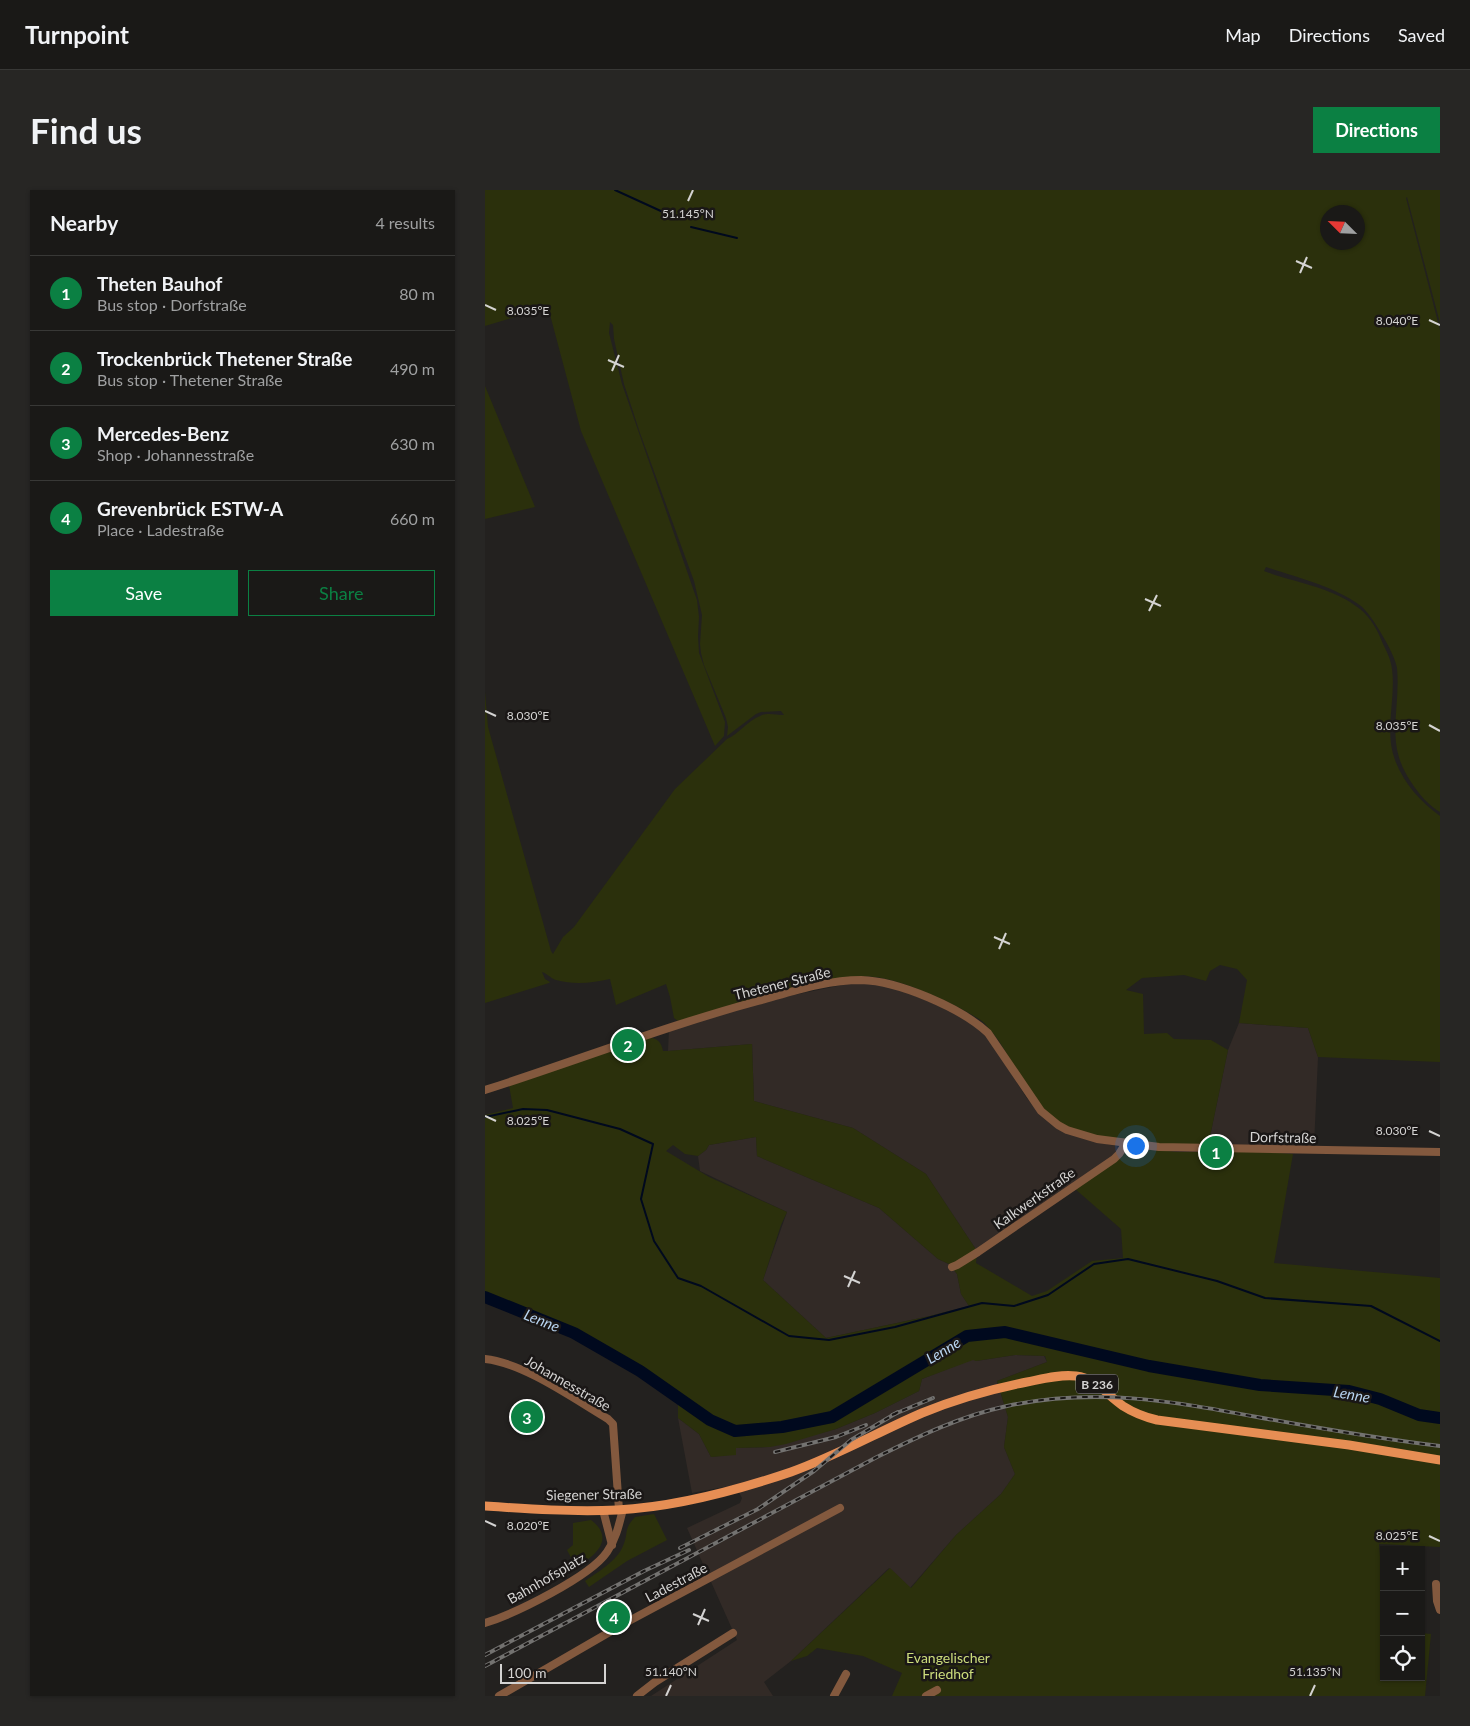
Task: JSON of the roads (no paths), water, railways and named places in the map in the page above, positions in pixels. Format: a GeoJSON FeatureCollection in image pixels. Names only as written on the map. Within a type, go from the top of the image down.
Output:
{"type":"FeatureCollection","features":[{"type":"Feature","properties":{"kind":"main road","name":"Siegener Straße"},"geometry":{"type":"LineString","coordinates":[[485,1506],[552,1510],[621,1510],[694,1499],[761,1481],[832,1456],[951,1402],[1005,1386],[1068,1376],[1077,1376],[1092,1381],[1130,1411],[1157,1420],[1349,1445],[1440,1460]]}},
{"type":"Feature","properties":{"kind":"street","name":"Thetener Straße"},"geometry":{"type":"LineString","coordinates":[[485,1090],[712,1014],[831,983],[861,980],[880,982],[903,988],[954,1010],[979,1025],[988,1033],[1041,1111],[1058,1125],[1067,1130],[1097,1139],[1126,1143]]}},
{"type":"Feature","properties":{"kind":"street","name":"Dorfstraße"},"geometry":{"type":"LineString","coordinates":[[1126,1143],[1159,1147],[1440,1152]]}},
{"type":"Feature","properties":{"kind":"street","name":"Kalkwerkstraße"},"geometry":{"type":"LineString","coordinates":[[951,1267],[978,1252],[1114,1159],[1126,1143]]}},
{"type":"Feature","properties":{"kind":"street","name":"Johannesstraße"},"geometry":{"type":"LineString","coordinates":[[485,1360],[505,1363],[527,1372],[608,1419],[613,1424],[621,1510]]}},
{"type":"Feature","properties":{"kind":"street","name":"Ladestraße"},"geometry":{"type":"LineString","coordinates":[[499,1696],[627,1622],[840,1508]]}},
{"type":"Feature","properties":{"kind":"street"},"geometry":{"type":"LineString","coordinates":[[603,1510],[612,1545]]}},
{"type":"Feature","properties":{"kind":"street","name":"Bahnhofsplatz"},"geometry":{"type":"LineString","coordinates":[[485,1623],[500,1618],[576,1578],[601,1559],[612,1545],[616,1536],[621,1510]]}},
{"type":"Feature","properties":{"kind":"street"},"geometry":{"type":"LineString","coordinates":[[1436,1584],[1437,1601],[1440,1610]]}},
{"type":"Feature","properties":{"kind":"street"},"geometry":{"type":"LineString","coordinates":[[637,1696],[655,1682],[733,1633]]}},
{"type":"Feature","properties":{"kind":"street"},"geometry":{"type":"LineString","coordinates":[[834,1696],[846,1674]]}},
{"type":"Feature","properties":{"kind":"street"},"geometry":{"type":"LineString","coordinates":[[925,1696],[937,1690]]}},
{"type":"Feature","properties":{"kind":"waterway"},"geometry":{"type":"LineString","coordinates":[[615,190],[663,212]]}},
{"type":"Feature","properties":{"kind":"waterway"},"geometry":{"type":"LineString","coordinates":[[691,227],[737,238]]}},
{"type":"Feature","properties":{"kind":"waterway"},"geometry":{"type":"LineString","coordinates":[[485,1117],[523,1109],[547,1110],[620,1129],[653,1144],[641,1199],[654,1241],[678,1278],[701,1286],[789,1336],[829,1340],[895,1327],[982,1303],[1014,1306],[1048,1295],[1094,1264],[1128,1259],[1217,1281],[1265,1298],[1371,1306],[1440,1341]]}},
{"type":"Feature","properties":{"kind":"waterway","name":"Lenne"},"geometry":{"type":"LineString","coordinates":[[485,1297],[574,1333],[640,1371],[710,1420],[735,1431],[782,1427],[832,1417],[967,1336],[1005,1332],[1149,1366],[1260,1385],[1349,1391],[1380,1399],[1419,1415],[1440,1418]]}},
{"type":"Feature","properties":{"kind":"railway"},"geometry":{"type":"LineString","coordinates":[[485,1666],[877,1457],[924,1434],[957,1421],[1007,1406],[1071,1397],[1133,1398],[1163,1401],[1349,1433],[1440,1446]]}},
{"type":"Feature","properties":{"kind":"railway"},"geometry":{"type":"LineString","coordinates":[[892,1415],[933,1398]]}},
{"type":"Feature","properties":{"kind":"railway"},"geometry":{"type":"LineString","coordinates":[[680,1548],[758,1509],[814,1471],[851,1440],[898,1412]]}},
{"type":"Feature","properties":{"kind":"railway"},"geometry":{"type":"LineString","coordinates":[[775,1452],[836,1437],[866,1425]]}},
{"type":"Feature","properties":{"kind":"railway"},"geometry":{"type":"LineString","coordinates":[[485,1655],[644,1571],[689,1550]]}},
{"type":"Feature","properties":{"kind":"place","name":"Trockenbrück Thetener Straße"},"geometry":{"type":"Point","coordinates":[628,1045]}},
{"type":"Feature","properties":{"kind":"place","name":"Theten Bauhof"},"geometry":{"type":"Point","coordinates":[1216,1152]}},
{"type":"Feature","properties":{"kind":"place","name":"Mercedes-Benz"},"geometry":{"type":"Point","coordinates":[527,1417]}},
{"type":"Feature","properties":{"kind":"place","name":"Grevenbrück ESTW-A"},"geometry":{"type":"Point","coordinates":[614,1617]}},
{"type":"Feature","properties":{"kind":"park label","name":"Evangelischer Friedhof"},"geometry":{"type":"Point","coordinates":[948,1665]}}]}
